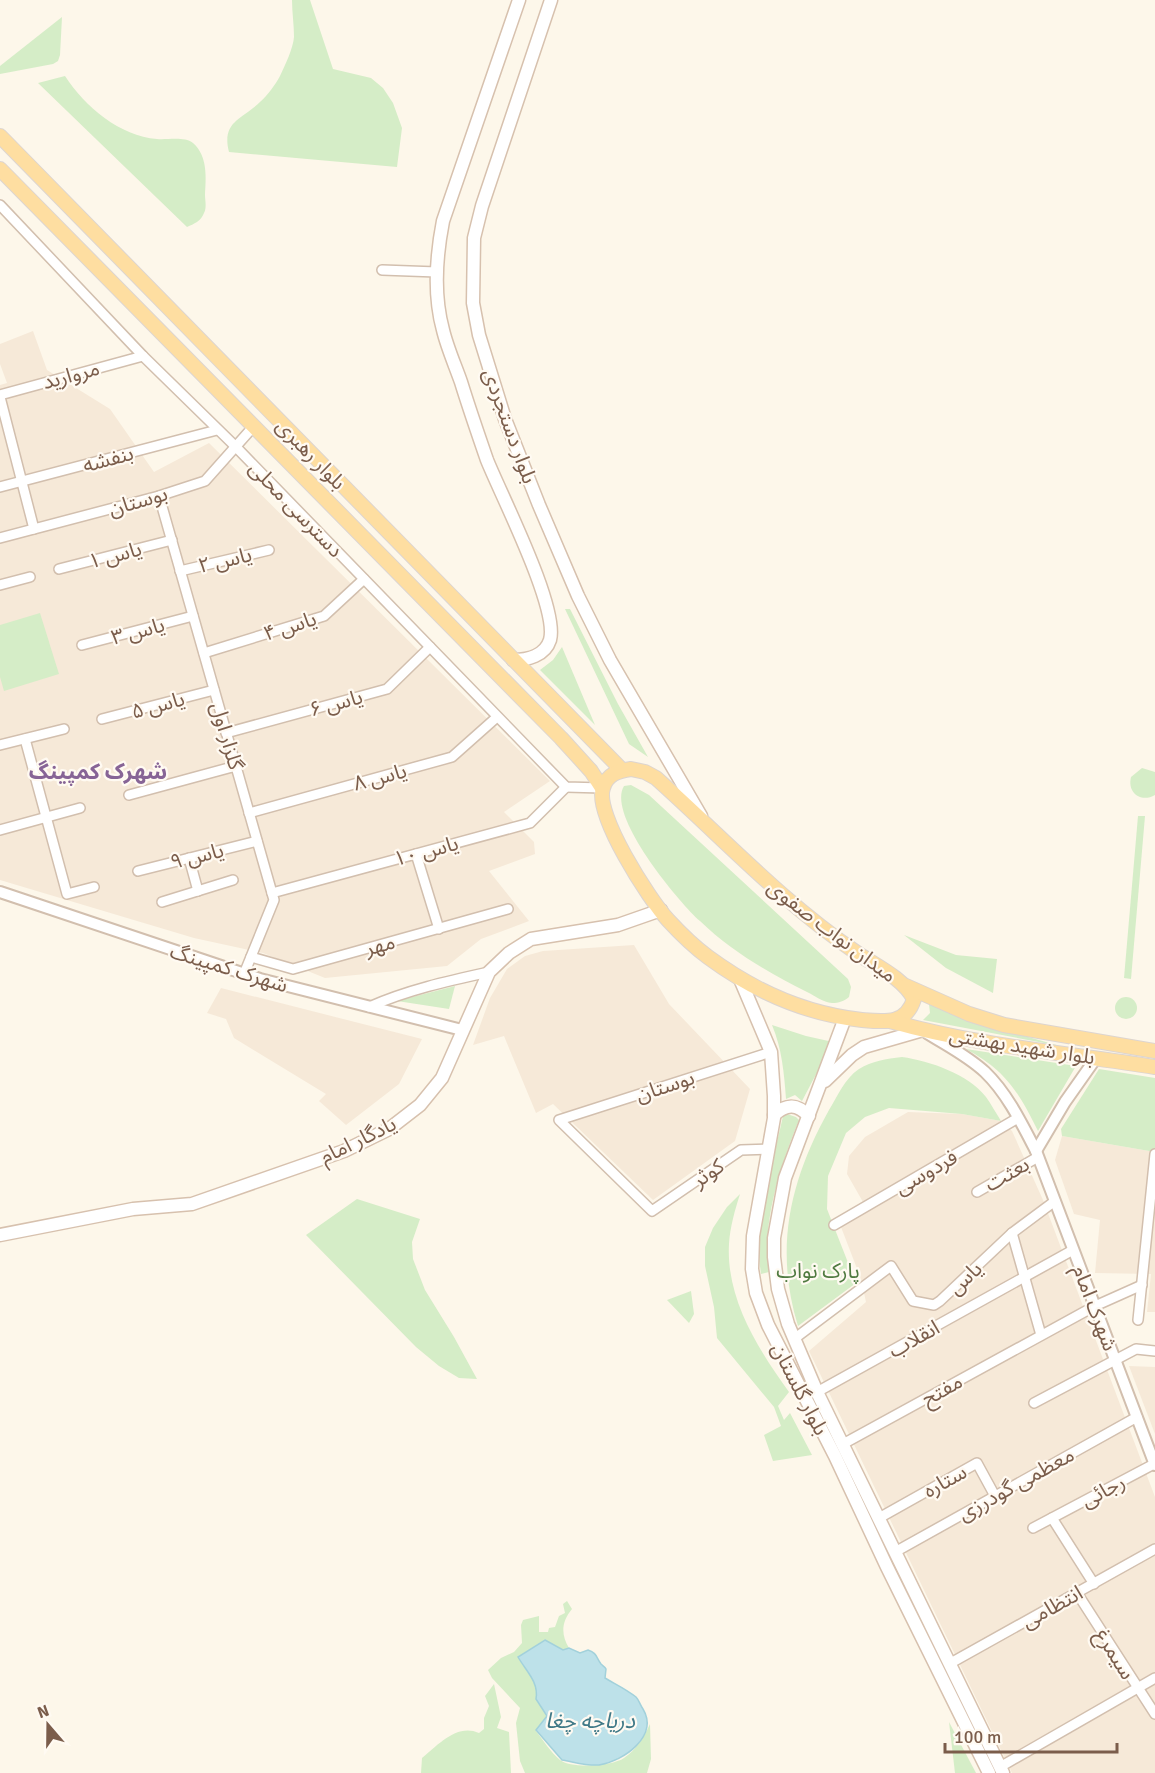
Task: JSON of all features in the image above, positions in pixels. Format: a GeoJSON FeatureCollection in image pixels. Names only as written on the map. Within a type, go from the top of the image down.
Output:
{"type":"FeatureCollection","features":[{"type":"Feature","properties":{"kind":"main road","name":"بلوار دستجردی"},"geometry":{"type":"LineString","coordinates":[[513,660],[526,660],[544,650],[550,639],[549,620],[542,587],[488,460],[442,329],[436,289],[437,252],[443,221],[519,0]]}},
{"type":"Feature","properties":{"kind":"main road","name":"بلوار دستجردی"},"geometry":{"type":"LineString","coordinates":[[551,0],[482,206],[474,238],[473,303],[479,335],[505,419],[578,596],[610,660],[706,824]]}},
{"type":"Feature","properties":{"kind":"main road","name":"بلوار رهبری"},"geometry":{"type":"LineString","coordinates":[[0,136],[622,770]]}},
{"type":"Feature","properties":{"kind":"main road","name":"بلوار رهبری"},"geometry":{"type":"LineString","coordinates":[[0,169],[561,738],[591,771],[602,789]]}},
{"type":"Feature","properties":{"kind":"main road","name":"میدان نواب صفوی"},"geometry":{"type":"LineString","coordinates":[[622,770],[645,772],[656,778],[776,891],[851,950],[904,985],[914,999],[910,1010],[902,1017],[890,1021]]}},
{"type":"Feature","properties":{"kind":"main road"},"geometry":{"type":"LineString","coordinates":[[622,770],[609,777],[602,789],[602,804],[610,826],[639,879],[661,910],[687,939],[707,957],[740,979],[801,1007],[845,1018],[890,1021]]}},
{"type":"Feature","properties":{"kind":"main road","name":"یادگار امام"},"geometry":{"type":"LineString","coordinates":[[0,1235],[133,1209],[192,1204],[344,1151],[389,1129],[420,1106],[442,1078],[489,972],[509,953],[531,939],[618,925],[661,910]]}},
{"type":"Feature","properties":{"kind":"main road","name":"بلوار گلستان"},"geometry":{"type":"LineString","coordinates":[[740,979],[771,1052],[774,1115],[753,1236],[753,1273],[756,1293],[768,1325],[835,1456],[887,1567],[997,1771]]}},
{"type":"Feature","properties":{"kind":"main road","name":"بلوار شهید بهشتی"},"geometry":{"type":"LineString","coordinates":[[904,985],[969,1014],[1004,1025],[1155,1051]]}},
{"type":"Feature","properties":{"kind":"main road","name":"بلوار گلستان"},"geometry":{"type":"LineString","coordinates":[[845,1018],[785,1178],[779,1204],[774,1238],[775,1268],[781,1302],[817,1392],[949,1664],[997,1771]]}},
{"type":"Feature","properties":{"kind":"main road","name":"بلوار شهید بهشتی"},"geometry":{"type":"LineString","coordinates":[[890,1021],[996,1045],[1155,1067]]}},
{"type":"Feature","properties":{"kind":"main road"},"geometry":{"type":"LineString","coordinates":[[820,1086],[864,1047],[878,1041],[923,1030]]}},
{"type":"Feature","properties":{"kind":"main road"},"geometry":{"type":"LineString","coordinates":[[774,1115],[781,1108],[794,1105],[809,1116]]}},
{"type":"Feature","properties":{"kind":"main road"},"geometry":{"type":"LineString","coordinates":[[753,1273],[758,1278],[766,1280],[773,1274],[775,1268]]}},
{"type":"Feature","properties":{"kind":"street","name":"دسترسی محلی"},"geometry":{"type":"LineString","coordinates":[[0,205],[143,356],[235,446],[566,787]]}},
{"type":"Feature","properties":{"kind":"street"},"geometry":{"type":"LineString","coordinates":[[382,270],[437,272]]}},
{"type":"Feature","properties":{"kind":"street","name":"مروارید"},"geometry":{"type":"LineString","coordinates":[[0,396],[143,356]]}},
{"type":"Feature","properties":{"kind":"street"},"geometry":{"type":"LineString","coordinates":[[0,396],[34,529]]}},
{"type":"Feature","properties":{"kind":"street","name":"بوستان"},"geometry":{"type":"LineString","coordinates":[[0,538],[159,496],[205,481],[253,426]]}},
{"type":"Feature","properties":{"kind":"street","name":"بنفشه"},"geometry":{"type":"LineString","coordinates":[[0,487],[217,430]]}},
{"type":"Feature","properties":{"kind":"street","name":"گلزار اول"},"geometry":{"type":"LineString","coordinates":[[159,496],[274,900],[244,974]]}},
{"type":"Feature","properties":{"kind":"street","name":"یاس ۱"},"geometry":{"type":"LineString","coordinates":[[59,569],[172,540]]}},
{"type":"Feature","properties":{"kind":"street","name":"یاس ۲"},"geometry":{"type":"LineString","coordinates":[[180,571],[269,550]]}},
{"type":"Feature","properties":{"kind":"street"},"geometry":{"type":"LineString","coordinates":[[0,585],[30,577]]}},
{"type":"Feature","properties":{"kind":"street","name":"یاس ۴"},"geometry":{"type":"LineString","coordinates":[[204,652],[324,616],[364,579]]}},
{"type":"Feature","properties":{"kind":"street","name":"یاس ۳"},"geometry":{"type":"LineString","coordinates":[[82,645],[193,616]]}},
{"type":"Feature","properties":{"kind":"street","name":"یاس ۶"},"geometry":{"type":"LineString","coordinates":[[226,733],[387,689],[430,647]]}},
{"type":"Feature","properties":{"kind":"street","name":"یاس ۵"},"geometry":{"type":"LineString","coordinates":[[102,719],[214,690]]}},
{"type":"Feature","properties":{"kind":"street","name":"یاس ۸"},"geometry":{"type":"LineString","coordinates":[[249,813],[452,757],[498,717]]}},
{"type":"Feature","properties":{"kind":"street"},"geometry":{"type":"LineString","coordinates":[[0,745],[64,729]]}},
{"type":"Feature","properties":{"kind":"street"},"geometry":{"type":"LineString","coordinates":[[25,739],[67,894],[94,887]]}},
{"type":"Feature","properties":{"kind":"street"},"geometry":{"type":"LineString","coordinates":[[129,795],[236,766]]}},
{"type":"Feature","properties":{"kind":"street"},"geometry":{"type":"LineString","coordinates":[[566,787],[602,789]]}},
{"type":"Feature","properties":{"kind":"street","name":"یاس ۱۰"},"geometry":{"type":"LineString","coordinates":[[272,893],[530,823],[566,787]]}},
{"type":"Feature","properties":{"kind":"street"},"geometry":{"type":"LineString","coordinates":[[0,830],[80,808]]}},
{"type":"Feature","properties":{"kind":"street","name":"یاس ۹"},"geometry":{"type":"LineString","coordinates":[[138,871],[257,841]]}},
{"type":"Feature","properties":{"kind":"street"},"geometry":{"type":"LineString","coordinates":[[416,854],[439,929]]}},
{"type":"Feature","properties":{"kind":"street"},"geometry":{"type":"LineString","coordinates":[[189,858],[198,891]]}},
{"type":"Feature","properties":{"kind":"street"},"geometry":{"type":"LineString","coordinates":[[162,902],[234,880]]}},
{"type":"Feature","properties":{"kind":"street","name":"شهرک کمپینگ"},"geometry":{"type":"LineString","coordinates":[[0,892],[244,974],[462,1030]]}},
{"type":"Feature","properties":{"kind":"street","name":"مهر"},"geometry":{"type":"LineString","coordinates":[[251,957],[293,969],[508,909]]}},
{"type":"Feature","properties":{"kind":"street"},"geometry":{"type":"LineString","coordinates":[[369,1006],[422,988],[489,972]]}},
{"type":"Feature","properties":{"kind":"street","name":"شهرک امام"},"geometry":{"type":"LineString","coordinates":[[923,1030],[969,1059],[986,1073],[1018,1118],[1037,1154],[1154,1459]]}},
{"type":"Feature","properties":{"kind":"street","name":"بوستان"},"geometry":{"type":"LineString","coordinates":[[652,1211],[559,1120],[771,1052]]}},
{"type":"Feature","properties":{"kind":"street"},"geometry":{"type":"LineString","coordinates":[[1037,1154],[1065,1102],[1096,1058]]}},
{"type":"Feature","properties":{"kind":"street","name":"فردوسی"},"geometry":{"type":"LineString","coordinates":[[834,1225],[1018,1118]]}},
{"type":"Feature","properties":{"kind":"street","name":"کوثر"},"geometry":{"type":"LineString","coordinates":[[652,1211],[741,1150],[769,1149]]}},
{"type":"Feature","properties":{"kind":"street","name":"بعثت"},"geometry":{"type":"LineString","coordinates":[[977,1192],[1037,1154]]}},
{"type":"Feature","properties":{"kind":"street"},"geometry":{"type":"LineString","coordinates":[[1138,1320],[1155,1154]]}},
{"type":"Feature","properties":{"kind":"street","name":"یاس"},"geometry":{"type":"LineString","coordinates":[[794,1339],[891,1266],[913,1301],[934,1305],[1012,1233],[1055,1202]]}},
{"type":"Feature","properties":{"kind":"street"},"geometry":{"type":"LineString","coordinates":[[1012,1233],[1041,1335]]}},
{"type":"Feature","properties":{"kind":"street","name":"انقلاب"},"geometry":{"type":"LineString","coordinates":[[817,1392],[1073,1250]]}},
{"type":"Feature","properties":{"kind":"street","name":"مفتح"},"geometry":{"type":"LineString","coordinates":[[843,1444],[1095,1306],[1142,1285]]}},
{"type":"Feature","properties":{"kind":"street"},"geometry":{"type":"LineString","coordinates":[[1034,1403],[1136,1349],[1155,1352]]}},
{"type":"Feature","properties":{"kind":"street","name":"معظمی گودرزی"},"geometry":{"type":"LineString","coordinates":[[895,1552],[1137,1417]]}},
{"type":"Feature","properties":{"kind":"street","name":"رجائی"},"geometry":{"type":"LineString","coordinates":[[1033,1528],[1154,1459]]}},
{"type":"Feature","properties":{"kind":"street","name":"ستاره"},"geometry":{"type":"LineString","coordinates":[[879,1518],[977,1463],[995,1496]]}},
{"type":"Feature","properties":{"kind":"street"},"geometry":{"type":"LineString","coordinates":[[1052,1518],[1094,1584]]}},
{"type":"Feature","properties":{"kind":"street","name":"انتظامی"},"geometry":{"type":"LineString","coordinates":[[949,1664],[1155,1549]]}},
{"type":"Feature","properties":{"kind":"street","name":"سیمرغ"},"geometry":{"type":"LineString","coordinates":[[1077,1593],[1155,1714]]}},
{"type":"Feature","properties":{"kind":"street"},"geometry":{"type":"LineString","coordinates":[[997,1771],[1155,1678]]}},
{"type":"Feature","properties":{"kind":"shaded area"},"geometry":{"type":"Polygon","coordinates":[[[33,331],[47,370],[110,409],[154,472],[209,443],[550,781],[504,812],[534,842],[535,854],[489,871],[529,921],[481,939],[447,966],[325,978],[263,953],[194,938],[0,880],[0,385],[7,383],[0,364],[0,344],[33,331]]]}},
{"type":"Feature","properties":{"kind":"shaded area"},"geometry":{"type":"Polygon","coordinates":[[[634,945],[669,1004],[750,1089],[735,1141],[653,1200],[553,1104],[536,1113],[504,1036],[473,1045],[490,998],[507,969],[525,956],[543,951],[634,945]]]}},
{"type":"Feature","properties":{"kind":"shaded area"},"geometry":{"type":"Polygon","coordinates":[[[221,988],[422,1039],[399,1084],[346,1125],[319,1101],[326,1094],[234,1038],[226,1019],[207,1013],[221,988]]]}},
{"type":"Feature","properties":{"kind":"shaded area"},"geometry":{"type":"Polygon","coordinates":[[[908,1112],[962,1114],[1001,1121],[1012,1131],[1043,1200],[1155,1497],[1155,1773],[1012,1773],[809,1351],[866,1302],[861,1279],[841,1227],[867,1209],[847,1174],[849,1156],[865,1137],[908,1112]]]}},
{"type":"Feature","properties":{"kind":"shaded area"},"geometry":{"type":"Polygon","coordinates":[[[1062,1136],[1155,1152],[1155,1312],[1147,1312],[1151,1274],[1095,1273],[1100,1220],[1074,1214],[1055,1160],[1062,1136]]]}},
{"type":"Feature","properties":{"kind":"shaded area"},"geometry":{"type":"Polygon","coordinates":[[[1129,1366],[1155,1367],[1155,1434],[1129,1366]]]}},
{"type":"Feature","properties":{"kind":"green space"},"geometry":{"type":"Polygon","coordinates":[[[292,0],[310,0],[333,69],[371,78],[383,88],[393,103],[402,128],[397,167],[229,152],[227,142],[231,127],[269,93],[288,57],[294,37],[292,0]]]}},
{"type":"Feature","properties":{"kind":"green space"},"geometry":{"type":"Polygon","coordinates":[[[62,17],[58,61],[53,64],[0,74],[0,66],[62,17]]]}},
{"type":"Feature","properties":{"kind":"green space"},"geometry":{"type":"Polygon","coordinates":[[[65,76],[93,109],[117,126],[143,137],[189,141],[198,148],[204,161],[206,175],[205,209],[199,220],[187,227],[38,83],[65,76]]]}},
{"type":"Feature","properties":{"kind":"green space"},"geometry":{"type":"Polygon","coordinates":[[[565,609],[570,609],[618,704],[648,757],[629,744],[565,609]]]}},
{"type":"Feature","properties":{"kind":"green space"},"geometry":{"type":"Polygon","coordinates":[[[40,613],[59,674],[4,691],[0,677],[0,625],[40,613]]]}},
{"type":"Feature","properties":{"kind":"green space"},"geometry":{"type":"Polygon","coordinates":[[[562,647],[595,725],[540,670],[553,660],[562,647]]]}},
{"type":"Feature","properties":{"kind":"green space"},"geometry":{"type":"Polygon","coordinates":[[[1142,768],[1155,772],[1155,795],[1145,798],[1133,792],[1130,783],[1131,777],[1142,768]]]}},
{"type":"Feature","properties":{"kind":"green space"},"geometry":{"type":"Polygon","coordinates":[[[631,785],[649,795],[848,979],[851,987],[849,997],[835,1003],[819,999],[751,961],[700,921],[676,896],[634,836],[625,817],[621,799],[624,786],[631,785]]]}},
{"type":"Feature","properties":{"kind":"green space"},"geometry":{"type":"Polygon","coordinates":[[[1138,816],[1145,816],[1131,979],[1124,978],[1138,816]]]}},
{"type":"Feature","properties":{"kind":"green space"},"geometry":{"type":"Polygon","coordinates":[[[904,935],[956,955],[997,959],[993,993],[946,968],[904,935]]]}},
{"type":"Feature","properties":{"kind":"green space"},"geometry":{"type":"Polygon","coordinates":[[[455,986],[449,1009],[397,1001],[455,986]]]}},
{"type":"Feature","properties":{"kind":"green space"},"geometry":{"type":"Polygon","coordinates":[[[1122,997],[1130,997],[1137,1004],[1137,1012],[1130,1019],[1122,1019],[1115,1012],[1115,1004],[1122,997]]]}},
{"type":"Feature","properties":{"kind":"green space"},"geometry":{"type":"Polygon","coordinates":[[[929,1004],[968,1020],[1060,1046],[923,1020],[930,1013],[929,1004]]]}},
{"type":"Feature","properties":{"kind":"green space"},"geometry":{"type":"Polygon","coordinates":[[[772,1025],[833,1042],[802,1101],[795,1095],[786,1099],[780,1052],[772,1025]]]}},
{"type":"Feature","properties":{"kind":"green space"},"geometry":{"type":"Polygon","coordinates":[[[966,1049],[1076,1066],[1038,1131],[1010,1083],[991,1065],[966,1049]]]}},
{"type":"Feature","properties":{"kind":"green space","name":"پارک نواب"},"geometry":{"type":"Polygon","coordinates":[[[902,1057],[936,1065],[959,1075],[986,1097],[1001,1121],[962,1114],[889,1108],[865,1117],[846,1133],[828,1176],[827,1209],[856,1283],[798,1326],[787,1269],[787,1242],[790,1215],[804,1162],[829,1110],[850,1077],[869,1064],[902,1057]]]}},
{"type":"Feature","properties":{"kind":"green space"},"geometry":{"type":"Polygon","coordinates":[[[1099,1069],[1155,1078],[1155,1152],[1062,1136],[1061,1129],[1099,1069]]]}},
{"type":"Feature","properties":{"kind":"green space"},"geometry":{"type":"Polygon","coordinates":[[[787,1114],[799,1120],[779,1175],[770,1214],[767,1253],[769,1272],[761,1274],[759,1254],[762,1215],[783,1116],[787,1114]]]}},
{"type":"Feature","properties":{"kind":"green space"},"geometry":{"type":"Polygon","coordinates":[[[740,1194],[729,1244],[729,1264],[738,1304],[756,1341],[789,1392],[778,1406],[784,1420],[790,1413],[812,1455],[773,1461],[764,1435],[781,1426],[774,1407],[717,1338],[714,1307],[705,1266],[705,1247],[713,1228],[727,1207],[740,1194]]]}},
{"type":"Feature","properties":{"kind":"green space"},"geometry":{"type":"Polygon","coordinates":[[[357,1199],[420,1219],[412,1242],[413,1259],[425,1290],[477,1379],[459,1378],[439,1366],[416,1347],[306,1235],[357,1199]]]}},
{"type":"Feature","properties":{"kind":"green space"},"geometry":{"type":"Polygon","coordinates":[[[691,1291],[694,1314],[689,1323],[667,1300],[691,1291]]]}},
{"type":"Feature","properties":{"kind":"green space"},"geometry":{"type":"Polygon","coordinates":[[[567,1601],[572,1609],[564,1624],[565,1638],[569,1648],[563,1650],[545,1640],[518,1657],[534,1682],[536,1699],[548,1717],[536,1731],[560,1760],[573,1765],[592,1765],[611,1763],[624,1758],[639,1743],[650,1724],[651,1759],[647,1773],[525,1773],[520,1761],[516,1723],[520,1708],[492,1678],[488,1670],[501,1658],[514,1652],[522,1643],[523,1620],[539,1616],[539,1632],[548,1632],[549,1628],[555,1627],[559,1616],[565,1613],[563,1604],[567,1601]]]}},
{"type":"Feature","properties":{"kind":"green space"},"geometry":{"type":"Polygon","coordinates":[[[494,1684],[501,1717],[497,1728],[509,1732],[511,1773],[421,1773],[422,1758],[448,1737],[463,1731],[479,1733],[484,1729],[484,1718],[489,1706],[485,1696],[494,1684]]]}},
{"type":"Feature","properties":{"kind":"green space"},"geometry":{"type":"Polygon","coordinates":[[[949,1722],[976,1773],[955,1773],[949,1722]]]}},
{"type":"Feature","properties":{"kind":"water","name":"دریاچه چغا"},"geometry":{"type":"Polygon","coordinates":[[[545,1640],[563,1650],[569,1648],[580,1653],[588,1650],[593,1652],[606,1669],[605,1678],[637,1698],[647,1719],[646,1729],[643,1738],[628,1753],[609,1763],[599,1765],[562,1760],[536,1730],[547,1716],[536,1699],[534,1682],[518,1657],[545,1640]]]}},
{"type":"Feature","properties":{"kind":"district","name":"شهرک کمپینگ"},"geometry":{"type":"Point","coordinates":[98,771]}}]}
